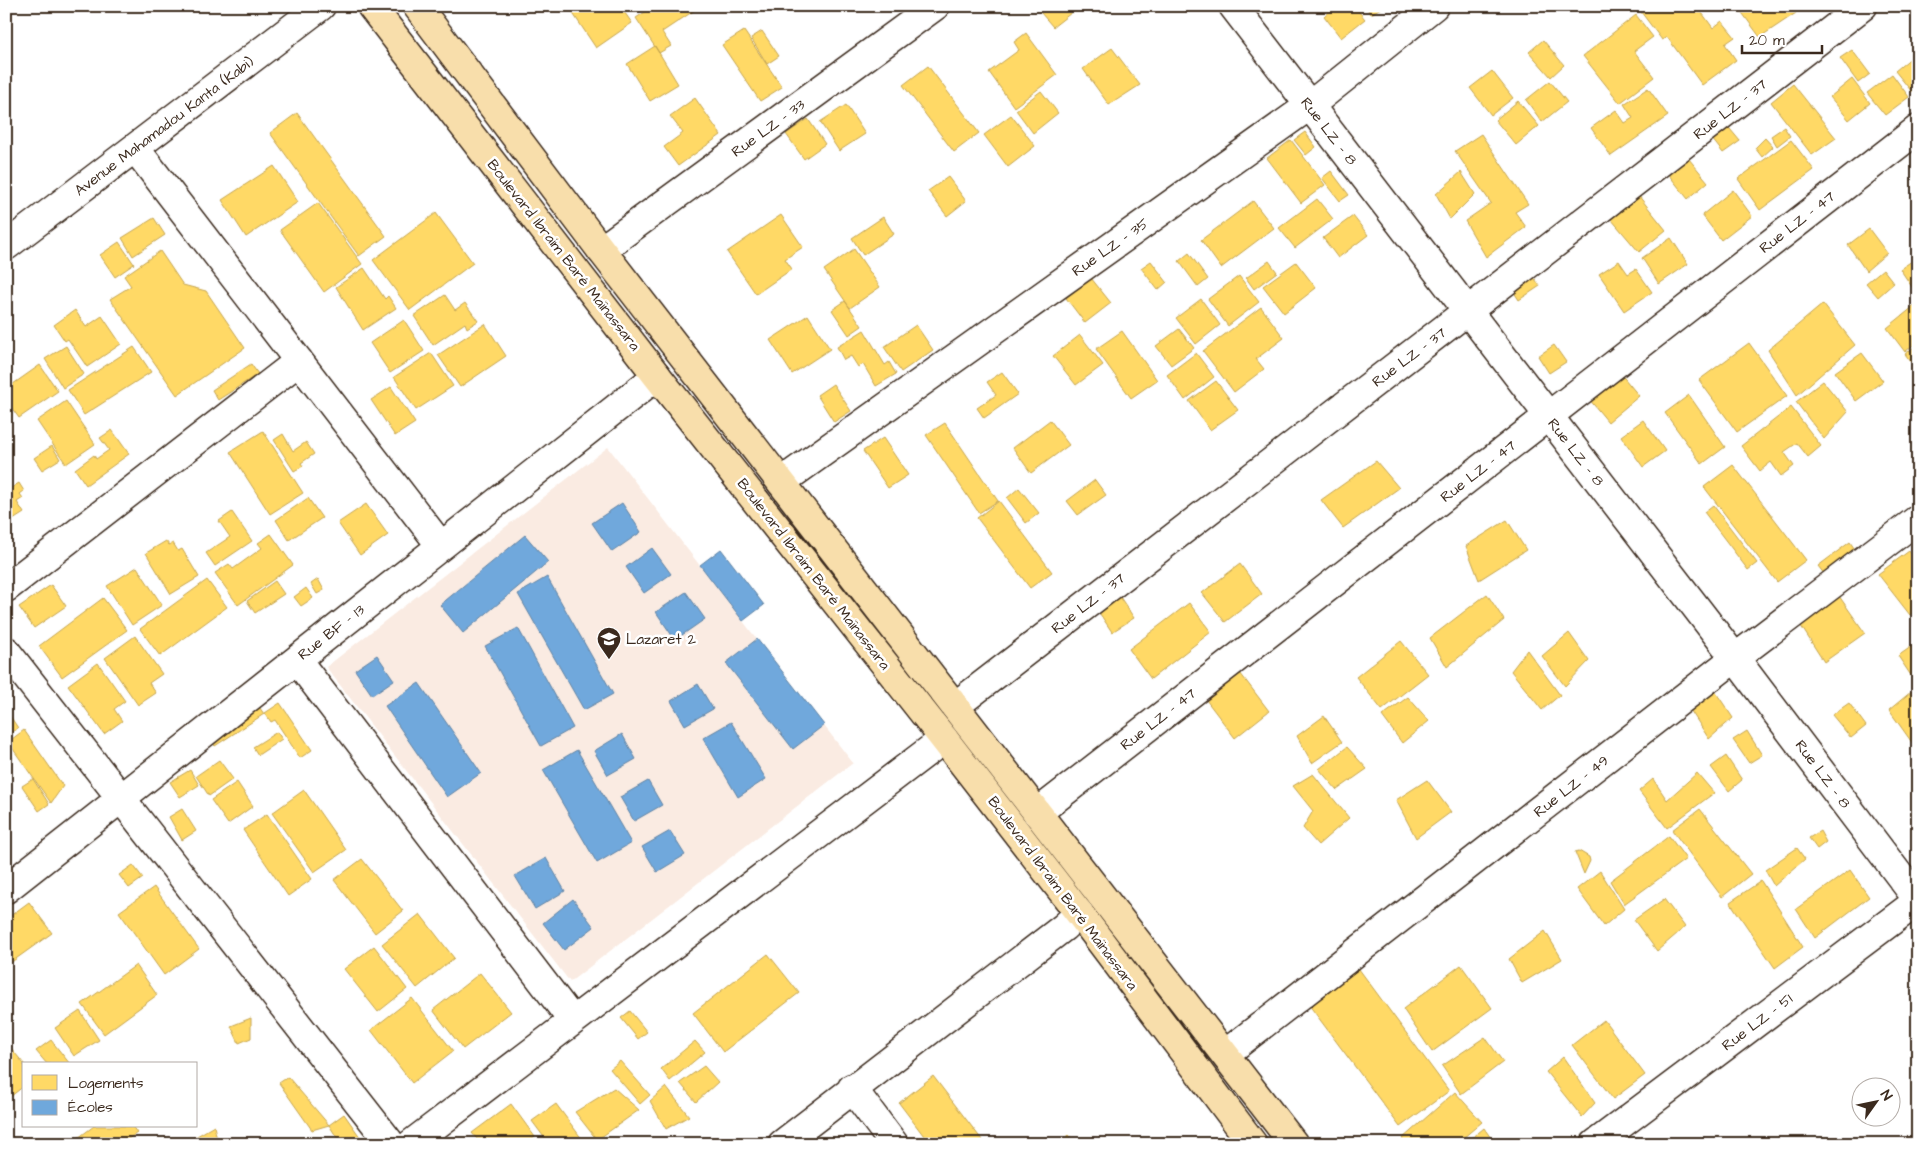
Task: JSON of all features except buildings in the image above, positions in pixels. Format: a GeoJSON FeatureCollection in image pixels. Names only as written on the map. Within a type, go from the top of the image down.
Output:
{"type":"FeatureCollection","features":[{"type":"Feature","properties":{"kind":"main road","name":"Boulevard Ibraim Baré Maïnassara"},"geometry":{"type":"LineString","coordinates":[[371,6],[657,376],[1079,913],[1253,1144]]}},
{"type":"Feature","properties":{"kind":"main road","name":"Boulevard Ibraim Baré Maïnassara"},"geometry":{"type":"LineString","coordinates":[[417,6],[601,250],[1294,1144]]}},
{"type":"Feature","properties":{"kind":"street","name":"Avenue Mahamadou Kanta (Kabi)"},"geometry":{"type":"LineString","coordinates":[[6,246],[321,6]]}},
{"type":"Feature","properties":{"kind":"street","name":"Rue LZ - 33"},"geometry":{"type":"LineString","coordinates":[[601,250],[935,6]]}},
{"type":"Feature","properties":{"kind":"street","name":"Rue LZ - 8"},"geometry":{"type":"LineString","coordinates":[[1233,6],[1735,658],[1918,900]]}},
{"type":"Feature","properties":{"kind":"street","name":"Rue LZ - 35"},"geometry":{"type":"LineString","coordinates":[[781,482],[1309,106],[1434,6]]}},
{"type":"Feature","properties":{"kind":"street","name":"Rue LZ - 37"},"geometry":{"type":"LineString","coordinates":[[955,706],[1863,6]]}},
{"type":"Feature","properties":{"kind":"street","name":"Rue LZ - 47"},"geometry":{"type":"LineString","coordinates":[[1037,813],[1918,129]]}},
{"type":"Feature","properties":{"kind":"street"},"geometry":{"type":"LineString","coordinates":[[135,148],[441,546]]}},
{"type":"Feature","properties":{"kind":"street"},"geometry":{"type":"LineString","coordinates":[[6,588],[299,361]]}},
{"type":"Feature","properties":{"kind":"street","name":"Rue BF - 13"},"geometry":{"type":"LineString","coordinates":[[6,889],[657,376]]}},
{"type":"Feature","properties":{"kind":"street","name":"Rue LZ - 49"},"geometry":{"type":"LineString","coordinates":[[1225,1054],[1735,658],[1918,519]]}},
{"type":"Feature","properties":{"kind":"street"},"geometry":{"type":"LineString","coordinates":[[6,651],[391,1144]]}},
{"type":"Feature","properties":{"kind":"street"},"geometry":{"type":"LineString","coordinates":[[297,660],[572,1020]]}},
{"type":"Feature","properties":{"kind":"street"},"geometry":{"type":"LineString","coordinates":[[411,1144],[944,739]]}},
{"type":"Feature","properties":{"kind":"street","name":"Rue LZ - 51"},"geometry":{"type":"LineString","coordinates":[[1595,1144],[1918,900]]}},
{"type":"Feature","properties":{"kind":"street"},"geometry":{"type":"LineString","coordinates":[[782,1144],[852,1088],[1056,933],[1079,913]]}},
{"type":"Feature","properties":{"kind":"street"},"geometry":{"type":"LineString","coordinates":[[852,1088],[894,1144]]}},
{"type":"Feature","properties":{"kind":"shaded area"},"geometry":{"type":"Polygon","coordinates":[[[608,447],[853,763],[570,982],[326,667],[608,447]]]}},
{"type":"Feature","properties":{"kind":"place","name":"Lazaret 2"},"geometry":{"type":"Point","coordinates":[609,660]}}]}
